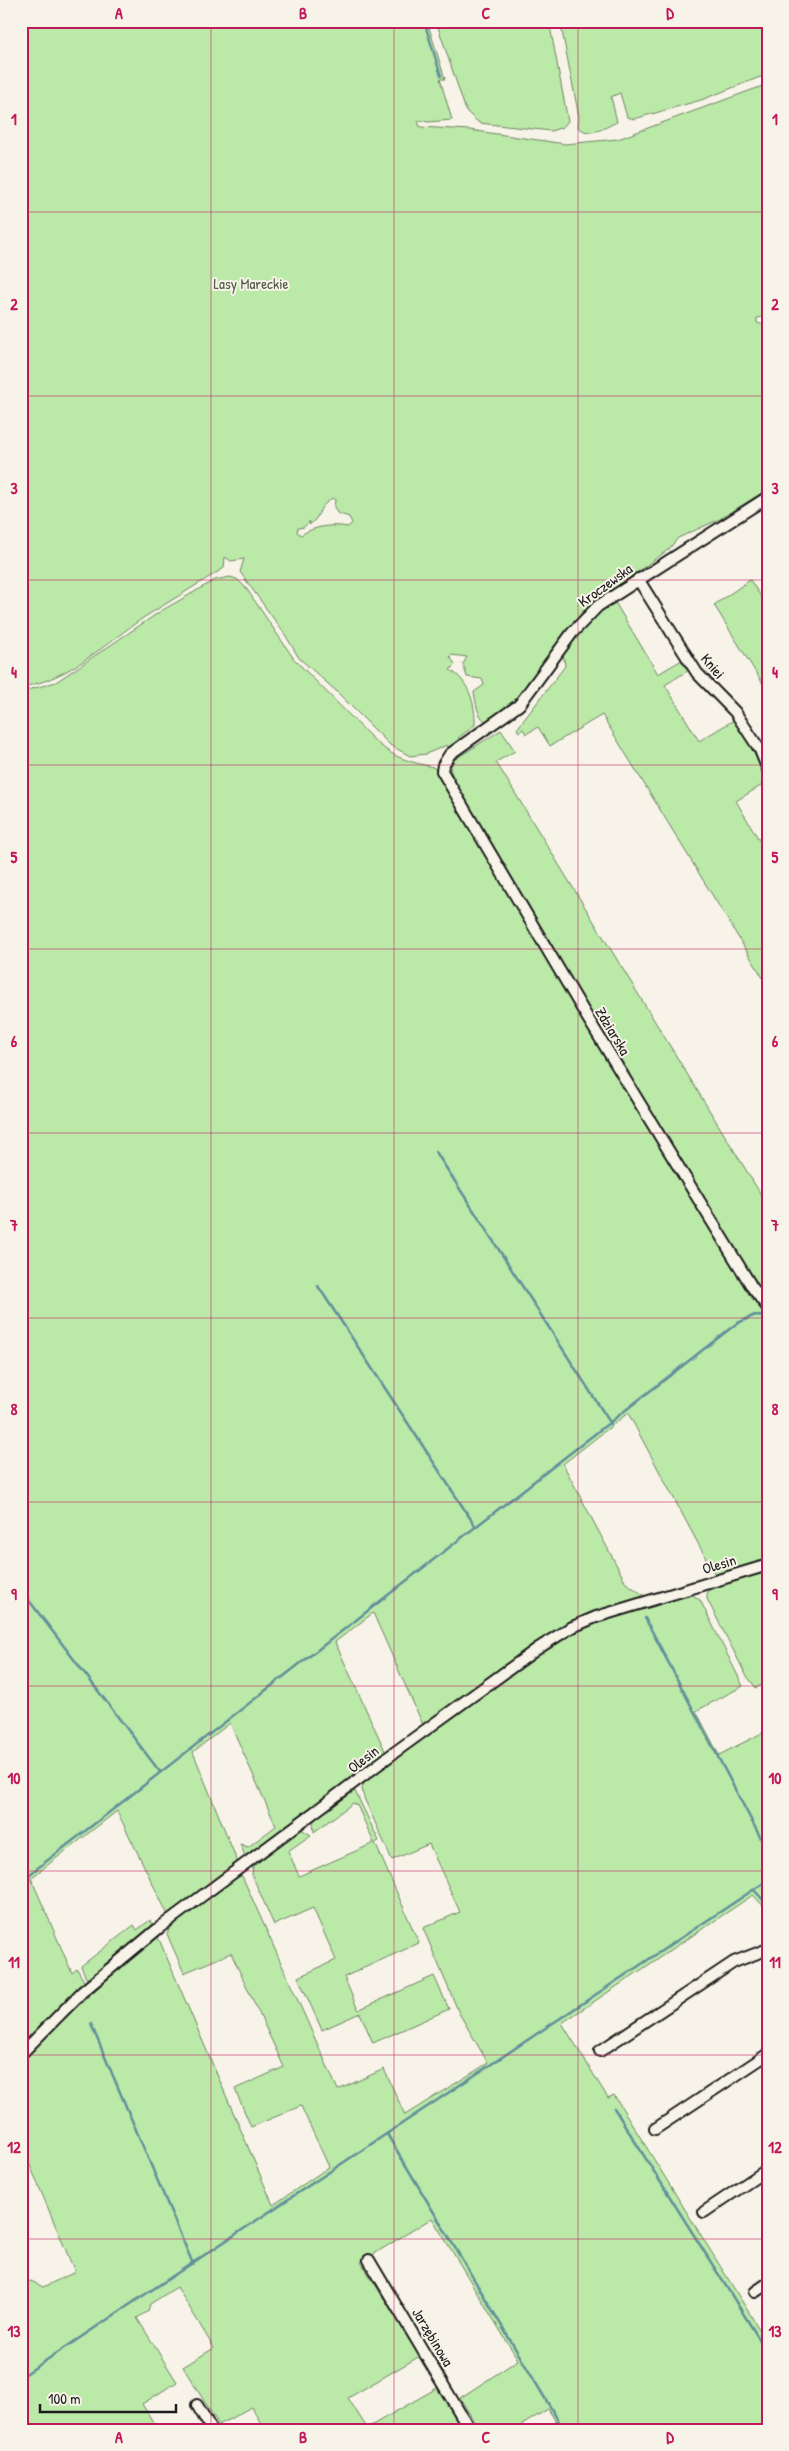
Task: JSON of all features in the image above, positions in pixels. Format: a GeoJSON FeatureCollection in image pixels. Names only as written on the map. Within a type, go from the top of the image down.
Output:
{"type":"FeatureCollection","features":[{"type":"Feature","properties":{"kind":"street","name":"Kroczewska"},"geometry":{"type":"LineString","coordinates":[[443,765],[450,754],[514,710],[584,619],[598,606],[768,497]]}},
{"type":"Feature","properties":{"kind":"street","name":"Kniei"},"geometry":{"type":"LineString","coordinates":[[638,579],[698,674],[735,712],[760,750],[768,770]]}},
{"type":"Feature","properties":{"kind":"street","name":"Zdziarska"},"geometry":{"type":"LineString","coordinates":[[443,765],[444,776],[448,783],[587,1017],[752,1287],[768,1308]]}},
{"type":"Feature","properties":{"kind":"street","name":"Olesin"},"geometry":{"type":"LineString","coordinates":[[21,2054],[82,1992],[159,1928],[395,1752],[554,1638],[570,1628],[596,1617],[768,1565]]}},
{"type":"Feature","properties":{"kind":"street"},"geometry":{"type":"LineString","coordinates":[[600,2051],[734,1962],[767,1951]]}},
{"type":"Feature","properties":{"kind":"street"},"geometry":{"type":"LineString","coordinates":[[655,2129],[768,2054]]}},
{"type":"Feature","properties":{"kind":"street"},"geometry":{"type":"LineString","coordinates":[[704,2212],[768,2169]]}},
{"type":"Feature","properties":{"kind":"street","name":"Jarzębinowa"},"geometry":{"type":"LineString","coordinates":[[369,2260],[470,2430]]}},
{"type":"Feature","properties":{"kind":"street"},"geometry":{"type":"LineString","coordinates":[[755,2292],[768,2283]]}},
{"type":"Feature","properties":{"kind":"street"},"geometry":{"type":"LineString","coordinates":[[197,2405],[212,2430]]}},
{"type":"Feature","properties":{"kind":"green space","name":"Lasy Mareckie"},"geometry":{"type":"Polygon","coordinates":[[[21,21],[427,21],[445,79],[440,79],[452,120],[428,122],[418,120],[420,127],[470,130],[565,144],[618,139],[768,84],[768,316],[757,318],[757,323],[768,326],[768,489],[720,519],[678,538],[669,549],[581,613],[514,705],[450,749],[447,745],[426,754],[410,756],[390,745],[335,690],[299,658],[286,636],[240,572],[244,559],[231,561],[225,557],[224,568],[146,616],[87,659],[55,677],[21,687],[21,21]],[[332,498],[323,506],[314,521],[309,525],[310,521],[304,527],[298,528],[297,532],[301,535],[324,526],[348,527],[352,523],[349,517],[337,513],[334,507],[335,500],[332,498]],[[452,655],[450,657],[455,664],[450,670],[457,674],[467,687],[473,702],[475,718],[475,725],[458,738],[460,739],[485,724],[477,708],[474,692],[484,685],[482,679],[467,677],[463,664],[467,657],[452,655]]]}},
{"type":"Feature","properties":{"kind":"green space"},"geometry":{"type":"Polygon","coordinates":[[[436,21],[549,21],[568,121],[563,127],[551,131],[479,123],[466,111],[436,21]]]}},
{"type":"Feature","properties":{"kind":"green space"},"geometry":{"type":"Polygon","coordinates":[[[560,21],[768,21],[768,74],[701,100],[634,119],[627,117],[620,93],[611,97],[617,122],[597,131],[587,132],[578,127],[579,117],[560,21]]]}},
{"type":"Feature","properties":{"kind":"green space"},"geometry":{"type":"Polygon","coordinates":[[[230,577],[237,579],[246,588],[294,659],[373,739],[394,755],[408,761],[433,767],[437,771],[523,917],[768,1314],[768,1559],[715,1575],[628,1413],[563,1464],[626,1583],[645,1596],[585,1617],[424,1727],[373,1613],[335,1642],[386,1753],[246,1858],[240,1844],[248,1847],[276,1826],[230,1723],[193,1752],[238,1863],[169,1917],[117,1811],[31,1878],[72,1973],[77,1969],[85,1983],[84,1988],[21,2048],[21,692],[56,682],[161,611],[215,580],[230,577]]]}},
{"type":"Feature","properties":{"kind":"green space"},"geometry":{"type":"Polygon","coordinates":[[[750,580],[768,607],[768,692],[714,605],[750,580]]]}},
{"type":"Feature","properties":{"kind":"green space"},"geometry":{"type":"Polygon","coordinates":[[[610,602],[616,604],[658,674],[682,660],[689,670],[665,685],[699,741],[734,720],[753,751],[767,782],[736,801],[768,855],[768,986],[602,715],[550,746],[538,727],[526,734],[523,729],[519,732],[517,729],[565,666],[563,653],[582,626],[610,602]]]}},
{"type":"Feature","properties":{"kind":"green space"},"geometry":{"type":"Polygon","coordinates":[[[501,730],[515,751],[496,762],[768,1206],[768,1296],[765,1293],[762,1295],[750,1276],[629,1075],[629,1072],[617,1054],[615,1054],[452,782],[454,781],[450,768],[454,760],[501,730]]]}},
{"type":"Feature","properties":{"kind":"green space"},"geometry":{"type":"Polygon","coordinates":[[[768,1569],[768,1681],[756,1688],[746,1675],[707,1599],[707,1594],[711,1587],[768,1569]]]}},
{"type":"Feature","properties":{"kind":"green space"},"geometry":{"type":"Polygon","coordinates":[[[691,1594],[700,1600],[743,1686],[696,1711],[719,1755],[768,1730],[768,1911],[753,1895],[562,2023],[608,2098],[614,2095],[766,2340],[768,2340],[768,2430],[561,2430],[548,2409],[514,2430],[479,2430],[460,2398],[518,2360],[432,2218],[361,2262],[420,2356],[348,2398],[367,2428],[437,2388],[463,2430],[265,2430],[251,2407],[219,2425],[183,2367],[214,2348],[177,2287],[150,2304],[148,2311],[137,2318],[177,2382],[142,2404],[158,2430],[21,2430],[21,2280],[22,2283],[31,2281],[43,2287],[75,2272],[21,2144],[21,2059],[117,1970],[158,1937],[273,2205],[329,2167],[301,2106],[251,2127],[235,2089],[284,2067],[231,1953],[184,1973],[167,1934],[170,1927],[237,1876],[242,1876],[338,2090],[384,2069],[405,2115],[488,2063],[459,2013],[423,1928],[460,1912],[429,1844],[392,1860],[364,1798],[362,1789],[365,1779],[552,1644],[581,1626],[691,1594]]]}},
{"type":"Feature","properties":{"kind":"green space"},"geometry":{"type":"Polygon","coordinates":[[[355,1791],[379,1841],[375,1843],[419,1943],[344,1977],[358,2010],[434,1976],[449,2009],[373,2043],[360,2013],[322,2030],[298,1977],[336,1960],[313,1908],[274,1925],[252,1875],[253,1864],[301,1829],[311,1835],[288,1851],[299,1876],[374,1843],[357,1805],[353,1803],[314,1832],[313,1823],[316,1817],[355,1791]]]}},
{"type":"Feature","properties":{"kind":"green space"},"geometry":{"type":"Polygon","coordinates":[[[150,1920],[154,1926],[91,1979],[86,1978],[81,1966],[134,1925],[137,1930],[150,1920]]]}},
{"type":"Feature","properties":{"kind":"waterway"},"geometry":{"type":"LineString","coordinates":[[379,21],[381,27]]}},
{"type":"Feature","properties":{"kind":"waterway"},"geometry":{"type":"LineString","coordinates":[[424,21],[441,76]]}},
{"type":"Feature","properties":{"kind":"waterway"},"geometry":{"type":"LineString","coordinates":[[436,1152],[611,1424]]}},
{"type":"Feature","properties":{"kind":"waterway"},"geometry":{"type":"LineString","coordinates":[[318,1286],[476,1527]]}},
{"type":"Feature","properties":{"kind":"waterway"},"geometry":{"type":"LineString","coordinates":[[21,1881],[736,1324],[755,1315],[765,1317],[768,1321]]}},
{"type":"Feature","properties":{"kind":"waterway"},"geometry":{"type":"LineString","coordinates":[[21,1590],[160,1772]]}},
{"type":"Feature","properties":{"kind":"waterway"},"geometry":{"type":"LineString","coordinates":[[645,1618],[768,1852]]}},
{"type":"Feature","properties":{"kind":"waterway"},"geometry":{"type":"LineString","coordinates":[[21,2377],[768,1880]]}},
{"type":"Feature","properties":{"kind":"waterway"},"geometry":{"type":"LineString","coordinates":[[754,1890],[768,1905]]}},
{"type":"Feature","properties":{"kind":"waterway"},"geometry":{"type":"LineString","coordinates":[[91,2024],[193,2264]]}},
{"type":"Feature","properties":{"kind":"waterway"},"geometry":{"type":"LineString","coordinates":[[614,2108],[768,2353]]}},
{"type":"Feature","properties":{"kind":"waterway"},"geometry":{"type":"LineString","coordinates":[[387,2134],[564,2430]]}}]}
